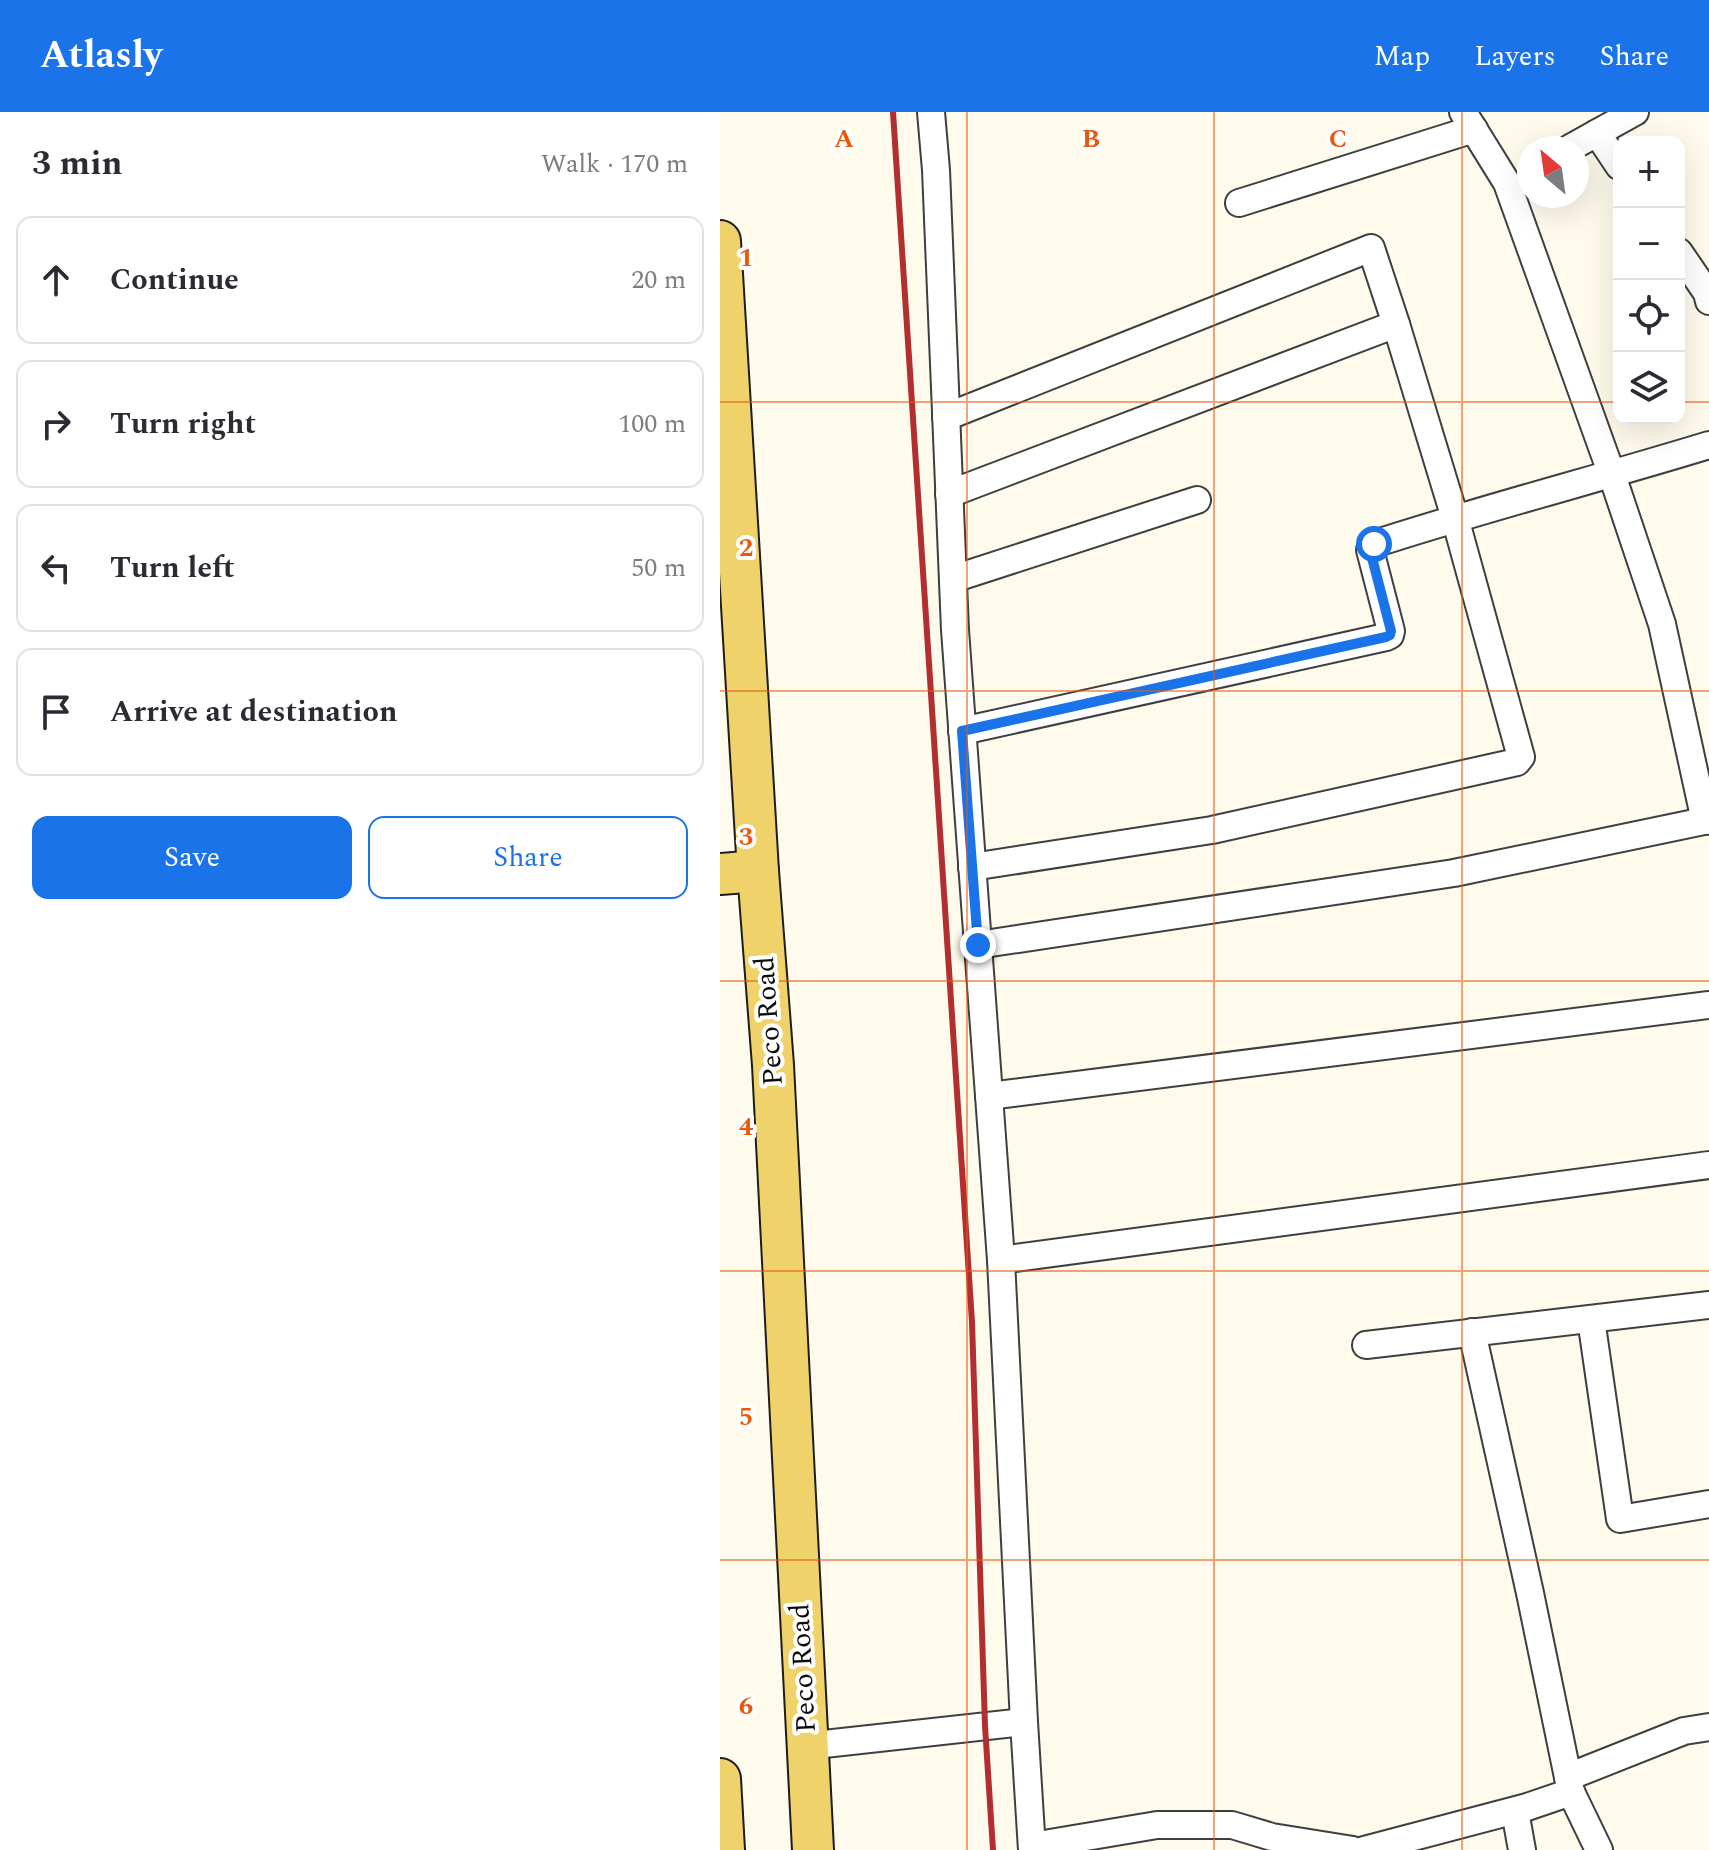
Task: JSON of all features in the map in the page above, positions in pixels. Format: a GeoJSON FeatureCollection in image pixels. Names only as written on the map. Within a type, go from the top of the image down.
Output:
{"type":"FeatureCollection","features":[{"type":"Feature","properties":{"kind":"main road","name":"Peco Road"},"geometry":{"type":"LineString","coordinates":[[720,241],[739,872],[773,1065],[813,1850]]}},
{"type":"Feature","properties":{"kind":"main road"},"geometry":{"type":"LineString","coordinates":[[720,1779],[722,1831]]}},
{"type":"Feature","properties":{"kind":"street"},"geometry":{"type":"LineString","coordinates":[[931,112],[953,579],[1001,1260],[1032,1848],[1157,1825],[1232,1825],[1287,1845],[1353,1850]]}},
{"type":"Feature","properties":{"kind":"street"},"geometry":{"type":"LineString","coordinates":[[1589,137],[1635,112]]}},
{"type":"Feature","properties":{"kind":"street"},"geometry":{"type":"LineString","coordinates":[[1239,203],[1469,121],[1517,176]]}},
{"type":"Feature","properties":{"kind":"street"},"geometry":{"type":"LineString","coordinates":[[1597,133],[1613,157]]}},
{"type":"Feature","properties":{"kind":"street"},"geometry":{"type":"LineString","coordinates":[[978,945],[1454,873],[1707,821],[1662,624],[1528,208]]}},
{"type":"Feature","properties":{"kind":"street"},"geometry":{"type":"LineString","coordinates":[[946,417],[1371,248],[1455,518],[1521,757],[1517,762],[1212,830],[972,867]]}},
{"type":"Feature","properties":{"kind":"street"},"geometry":{"type":"LineString","coordinates":[[1685,261],[1708,296]]}},
{"type":"Feature","properties":{"kind":"street"},"geometry":{"type":"LineString","coordinates":[[949,494],[1396,324]]}},
{"type":"Feature","properties":{"kind":"street"},"geometry":{"type":"LineString","coordinates":[[962,731],[1386,637],[1391,631],[1371,546],[1455,518],[1709,445]]}},
{"type":"Feature","properties":{"kind":"street"},"geometry":{"type":"LineString","coordinates":[[953,579],[1197,500]]}},
{"type":"Feature","properties":{"kind":"street"},"geometry":{"type":"LineString","coordinates":[[989,1096],[1709,1005]]}},
{"type":"Feature","properties":{"kind":"street"},"geometry":{"type":"LineString","coordinates":[[1001,1260],[1709,1165]]}},
{"type":"Feature","properties":{"kind":"street"},"geometry":{"type":"LineString","coordinates":[[1366,1345],[1709,1305]]}},
{"type":"Feature","properties":{"kind":"street"},"geometry":{"type":"LineString","coordinates":[[1591,1319],[1620,1519],[1709,1504]]}},
{"type":"Feature","properties":{"kind":"street"},"geometry":{"type":"LineString","coordinates":[[1472,1332],[1569,1784],[1599,1850]]}},
{"type":"Feature","properties":{"kind":"street"},"geometry":{"type":"LineString","coordinates":[[806,1746],[1024,1722]]}},
{"type":"Feature","properties":{"kind":"street"},"geometry":{"type":"LineString","coordinates":[[1364,1850],[1407,1845],[1515,1811],[1684,1731],[1709,1727]]}},
{"type":"Feature","properties":{"kind":"street"},"geometry":{"type":"LineString","coordinates":[[1515,1811],[1522,1850]]}},
{"type":"Feature","properties":{"kind":"railway"},"geometry":{"type":"LineString","coordinates":[[893,112],[972,1322],[985,1726],[993,1850]]}},
{"type":"Feature","properties":{"kind":"route"},"geometry":{"type":"LineString","coordinates":[[978,945],[962,731],[1386,637],[1391,631],[1370,550],[1374,544]]}}]}
